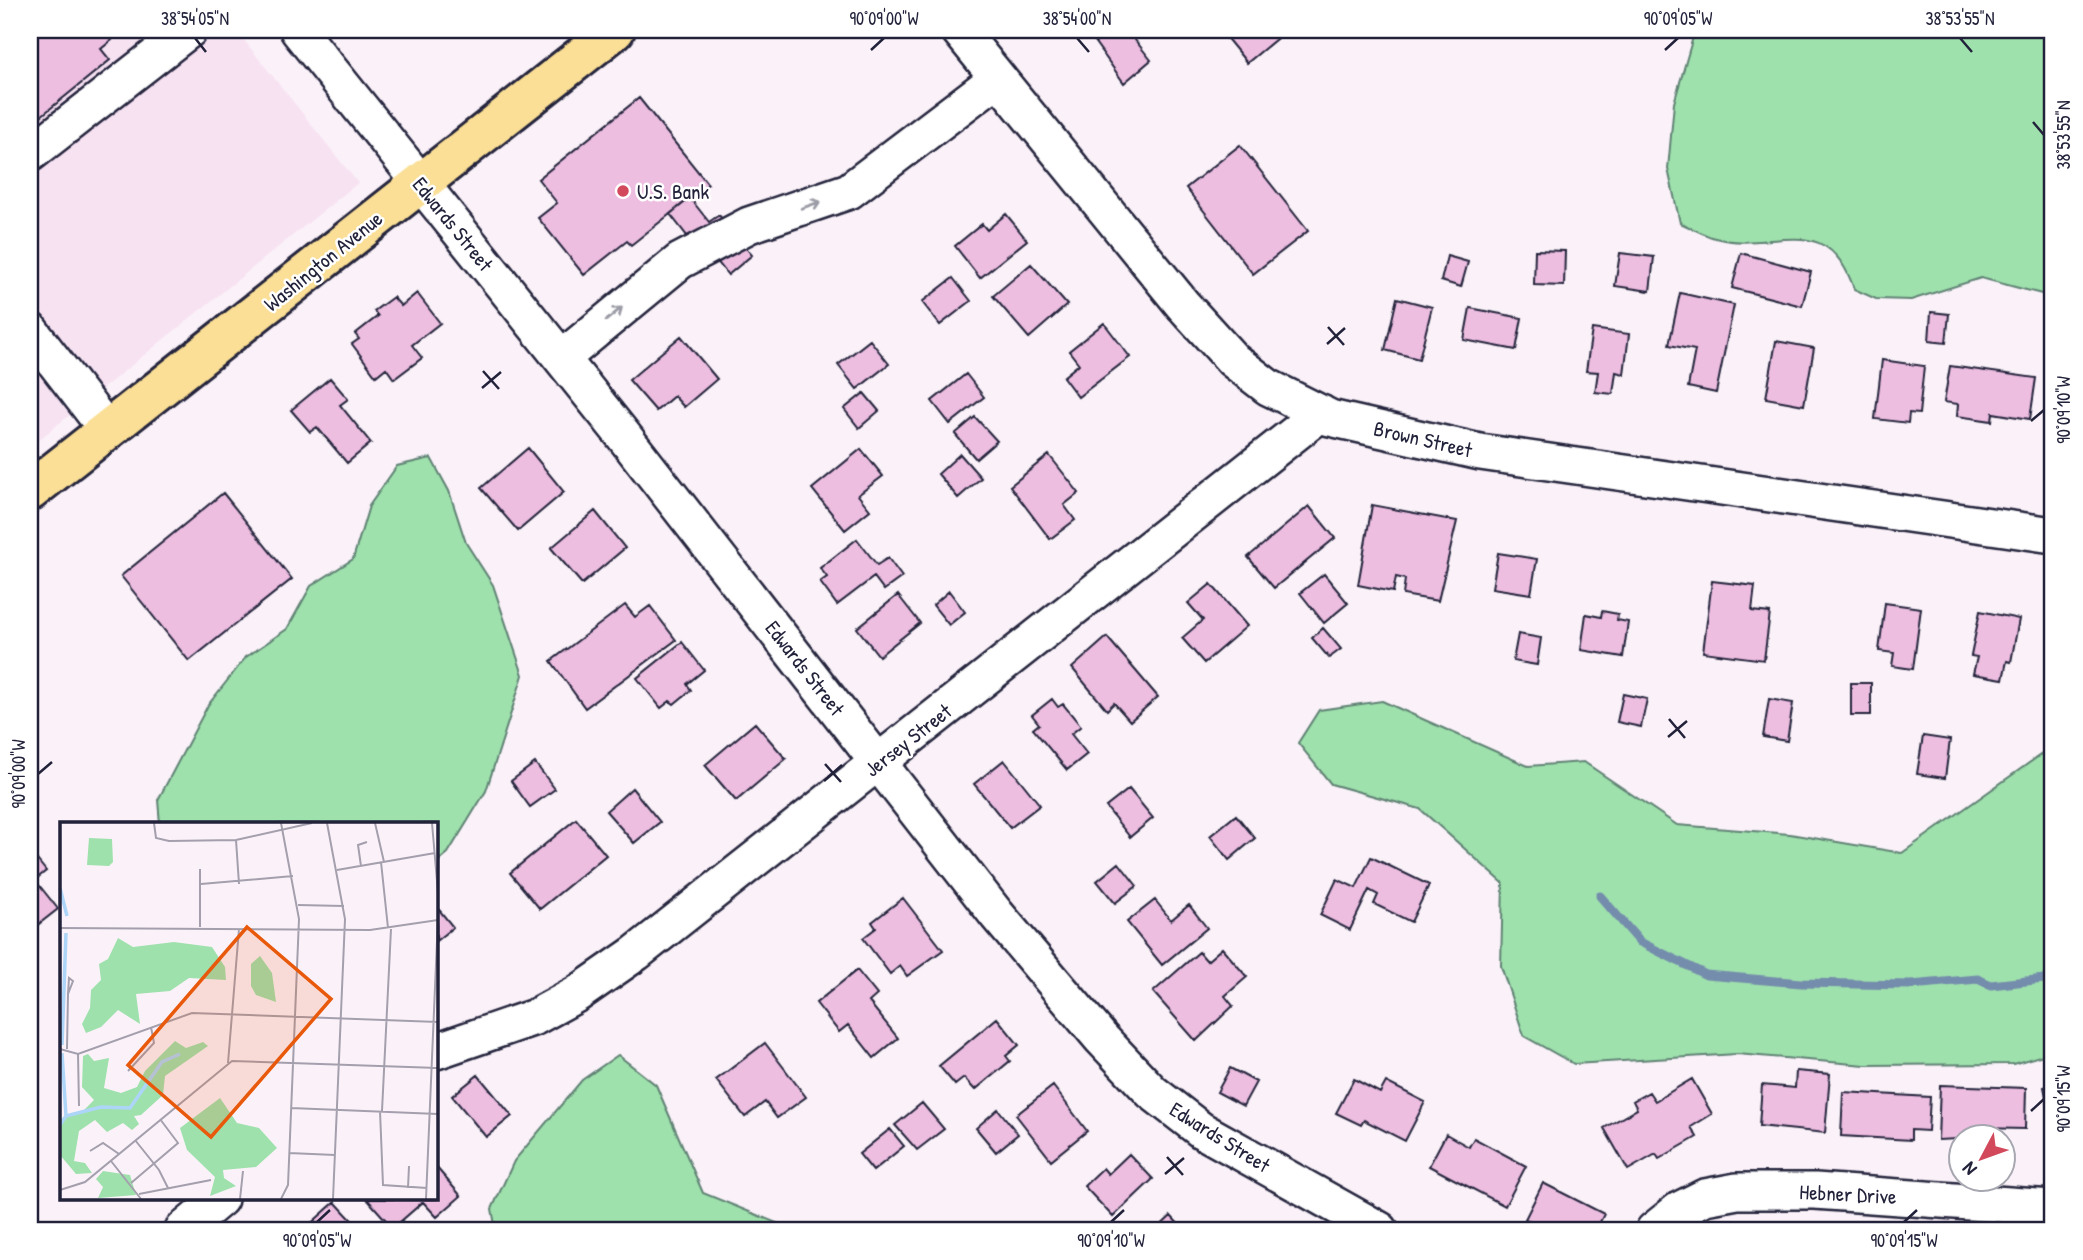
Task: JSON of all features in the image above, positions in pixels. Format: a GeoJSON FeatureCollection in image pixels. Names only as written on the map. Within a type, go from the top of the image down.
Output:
{"type":"FeatureCollection","features":[{"type":"Feature","properties":{"kind":"main road","name":"Washington Avenue"},"geometry":{"type":"LineString","coordinates":[[30,491],[615,30]]}},
{"type":"Feature","properties":{"kind":"street"},"geometry":{"type":"LineString","coordinates":[[30,154],[190,30]]}},
{"type":"Feature","properties":{"kind":"street","name":"Edwards Street"},"geometry":{"type":"LineString","coordinates":[[298,30],[562,358],[997,915],[1101,1038],[1152,1092],[1202,1130],[1380,1230]]}},
{"type":"Feature","properties":{"kind":"street","name":"Brown Street"},"geometry":{"type":"LineString","coordinates":[[959,30],[1183,305],[1233,360],[1268,387],[1330,418],[1480,452],[2053,535]]}},
{"type":"Feature","properties":{"kind":"street"},"geometry":{"type":"LineString","coordinates":[[562,358],[680,261],[749,225],[849,191],[998,78]]}},
{"type":"Feature","properties":{"kind":"street"},"geometry":{"type":"LineString","coordinates":[[30,330],[108,431]]}},
{"type":"Feature","properties":{"kind":"street","name":"Jersey Street"},"geometry":{"type":"LineString","coordinates":[[438,1050],[535,1017],[577,994],[636,953],[1321,413]]}},
{"type":"Feature","properties":{"kind":"street","name":"Hebner Drive"},"geometry":{"type":"LineString","coordinates":[[1654,1230],[1679,1210],[1705,1197],[1737,1191],[1815,1191],[2053,1208]]}},
{"type":"Feature","properties":{"kind":"street"},"geometry":{"type":"LineString","coordinates":[[183,1230],[219,1200]]}},
{"type":"Feature","properties":{"kind":"shaded area"},"geometry":{"type":"Polygon","coordinates":[[[30,30],[236,30],[358,183],[30,447],[30,30]]]}},
{"type":"Feature","properties":{"kind":"green space"},"geometry":{"type":"Polygon","coordinates":[[[1695,30],[2053,30],[2053,297],[1981,278],[1911,300],[1876,299],[1854,289],[1842,264],[1829,249],[1813,241],[1736,241],[1711,237],[1680,223],[1668,169],[1674,103],[1695,30]]]}},
{"type":"Feature","properties":{"kind":"green space"},"geometry":{"type":"Polygon","coordinates":[[[431,458],[449,491],[466,543],[493,585],[523,675],[486,791],[448,853],[438,861],[438,822],[160,822],[158,800],[208,705],[246,657],[287,629],[311,586],[353,559],[369,506],[397,466],[431,458]]]}},
{"type":"Feature","properties":{"kind":"green space"},"geometry":{"type":"Polygon","coordinates":[[[1382,701],[1528,766],[1584,762],[1677,825],[1790,834],[1902,853],[2053,746],[2053,1052],[2013,1064],[1865,1065],[1737,1054],[1574,1064],[1524,1036],[1501,966],[1503,883],[1420,809],[1331,784],[1298,743],[1319,710],[1382,701]]]}},
{"type":"Feature","properties":{"kind":"green space"},"geometry":{"type":"Polygon","coordinates":[[[618,1055],[656,1085],[703,1193],[794,1230],[496,1230],[492,1209],[514,1161],[582,1080],[618,1055]]]}},
{"type":"Feature","properties":{"kind":"building"},"geometry":{"type":"Polygon","coordinates":[[[30,30],[114,30],[108,34],[112,40],[101,49],[110,60],[30,125],[30,30]]]}},
{"type":"Feature","properties":{"kind":"building"},"geometry":{"type":"Polygon","coordinates":[[[1086,30],[1127,30],[1151,60],[1124,83],[1086,30]]]}},
{"type":"Feature","properties":{"kind":"building"},"geometry":{"type":"Polygon","coordinates":[[[1220,30],[1287,30],[1247,63],[1220,30]]]}},
{"type":"Feature","properties":{"kind":"building","name":"U.S. Bank"},"geometry":{"type":"Polygon","coordinates":[[[639,98],[708,184],[631,245],[627,241],[584,275],[538,218],[557,203],[538,179],[639,98]]]}},
{"type":"Feature","properties":{"kind":"building"},"geometry":{"type":"Polygon","coordinates":[[[1240,145],[1308,231],[1253,274],[1186,188],[1240,145]]]}},
{"type":"Feature","properties":{"kind":"building"},"geometry":{"type":"Polygon","coordinates":[[[690,198],[709,222],[719,215],[752,255],[728,275],[697,236],[691,241],[670,214],[690,198]]]}},
{"type":"Feature","properties":{"kind":"building"},"geometry":{"type":"Polygon","coordinates":[[[1006,214],[1027,240],[980,278],[955,246],[982,224],[987,230],[1006,214]]]}},
{"type":"Feature","properties":{"kind":"building"},"geometry":{"type":"Polygon","coordinates":[[[1535,250],[1565,251],[1564,286],[1534,285],[1535,250]]]}},
{"type":"Feature","properties":{"kind":"building"},"geometry":{"type":"Polygon","coordinates":[[[1620,253],[1654,257],[1650,291],[1615,286],[1620,253]]]}},
{"type":"Feature","properties":{"kind":"building"},"geometry":{"type":"Polygon","coordinates":[[[1741,253],[1811,272],[1802,306],[1732,288],[1741,253]]]}},
{"type":"Feature","properties":{"kind":"building"},"geometry":{"type":"Polygon","coordinates":[[[1447,256],[1468,262],[1461,287],[1441,281],[1447,256]]]}},
{"type":"Feature","properties":{"kind":"building"},"geometry":{"type":"Polygon","coordinates":[[[1031,264],[1067,305],[1029,338],[993,296],[1031,264]]]}},
{"type":"Feature","properties":{"kind":"building"},"geometry":{"type":"Polygon","coordinates":[[[953,278],[971,301],[940,325],[922,302],[953,278]]]}},
{"type":"Feature","properties":{"kind":"building"},"geometry":{"type":"Polygon","coordinates":[[[417,293],[440,323],[412,345],[422,358],[394,379],[386,368],[376,376],[352,344],[359,339],[355,334],[378,316],[374,311],[393,297],[401,306],[417,293]]]}},
{"type":"Feature","properties":{"kind":"building"},"geometry":{"type":"Polygon","coordinates":[[[1680,293],[1734,305],[1716,393],[1688,387],[1695,350],[1669,345],[1680,293]]]}},
{"type":"Feature","properties":{"kind":"building"},"geometry":{"type":"Polygon","coordinates":[[[1397,298],[1432,307],[1419,359],[1385,350],[1397,298]]]}},
{"type":"Feature","properties":{"kind":"building"},"geometry":{"type":"Polygon","coordinates":[[[1470,308],[1522,318],[1516,350],[1464,340],[1470,308]]]}},
{"type":"Feature","properties":{"kind":"building"},"geometry":{"type":"Polygon","coordinates":[[[1931,312],[1949,314],[1946,343],[1929,341],[1931,312]]]}},
{"type":"Feature","properties":{"kind":"building"},"geometry":{"type":"Polygon","coordinates":[[[1104,323],[1130,357],[1078,397],[1063,377],[1079,364],[1069,351],[1104,323]]]}},
{"type":"Feature","properties":{"kind":"building"},"geometry":{"type":"Polygon","coordinates":[[[1592,329],[1629,334],[1624,374],[1616,372],[1613,394],[1595,392],[1598,372],[1586,371],[1592,329]]]}},
{"type":"Feature","properties":{"kind":"building"},"geometry":{"type":"Polygon","coordinates":[[[681,336],[717,379],[684,407],[674,396],[656,411],[629,380],[681,336]]]}},
{"type":"Feature","properties":{"kind":"building"},"geometry":{"type":"Polygon","coordinates":[[[870,340],[889,364],[857,389],[838,365],[870,340]]]}},
{"type":"Feature","properties":{"kind":"building"},"geometry":{"type":"Polygon","coordinates":[[[1776,341],[1814,348],[1804,405],[1766,398],[1776,341]]]}},
{"type":"Feature","properties":{"kind":"building"},"geometry":{"type":"Polygon","coordinates":[[[1882,360],[1924,366],[1919,414],[1909,413],[1908,423],[1875,419],[1882,360]]]}},
{"type":"Feature","properties":{"kind":"building"},"geometry":{"type":"Polygon","coordinates":[[[1950,366],[2036,378],[2030,419],[1993,413],[1992,421],[1957,416],[1958,404],[1944,402],[1950,366]]]}},
{"type":"Feature","properties":{"kind":"building"},"geometry":{"type":"Polygon","coordinates":[[[966,374],[984,397],[950,424],[932,401],[966,374]]]}},
{"type":"Feature","properties":{"kind":"building"},"geometry":{"type":"Polygon","coordinates":[[[330,378],[348,399],[340,405],[371,443],[347,463],[317,427],[310,432],[291,410],[330,378]]]}},
{"type":"Feature","properties":{"kind":"building"},"geometry":{"type":"Polygon","coordinates":[[[864,393],[879,411],[859,428],[844,409],[864,393]]]}},
{"type":"Feature","properties":{"kind":"building"},"geometry":{"type":"Polygon","coordinates":[[[975,417],[997,441],[976,459],[955,434],[975,417]]]}},
{"type":"Feature","properties":{"kind":"building"},"geometry":{"type":"Polygon","coordinates":[[[528,448],[564,492],[518,531],[481,488],[528,448]]]}},
{"type":"Feature","properties":{"kind":"building"},"geometry":{"type":"Polygon","coordinates":[[[861,449],[883,476],[858,495],[870,510],[845,530],[812,489],[861,449]]]}},
{"type":"Feature","properties":{"kind":"building"},"geometry":{"type":"Polygon","coordinates":[[[960,454],[981,478],[958,498],[938,474],[960,454]]]}},
{"type":"Feature","properties":{"kind":"building"},"geometry":{"type":"Polygon","coordinates":[[[1049,455],[1079,493],[1064,505],[1075,520],[1050,539],[1010,486],[1049,455]]]}},
{"type":"Feature","properties":{"kind":"building"},"geometry":{"type":"Polygon","coordinates":[[[223,493],[292,579],[189,661],[121,576],[223,493]]]}},
{"type":"Feature","properties":{"kind":"building"},"geometry":{"type":"Polygon","coordinates":[[[1372,505],[1457,521],[1438,601],[1403,595],[1405,579],[1396,577],[1393,592],[1358,585],[1372,505]]]}},
{"type":"Feature","properties":{"kind":"building"},"geometry":{"type":"Polygon","coordinates":[[[1309,506],[1335,538],[1274,588],[1248,557],[1309,506]]]}},
{"type":"Feature","properties":{"kind":"building"},"geometry":{"type":"Polygon","coordinates":[[[595,511],[625,548],[582,584],[551,548],[595,511]]]}},
{"type":"Feature","properties":{"kind":"building"},"geometry":{"type":"Polygon","coordinates":[[[857,539],[877,565],[888,558],[902,577],[884,590],[874,577],[837,605],[820,582],[827,577],[820,568],[857,539]]]}},
{"type":"Feature","properties":{"kind":"building"},"geometry":{"type":"Polygon","coordinates":[[[1498,553],[1537,559],[1531,594],[1492,588],[1498,553]]]}},
{"type":"Feature","properties":{"kind":"building"},"geometry":{"type":"Polygon","coordinates":[[[1324,574],[1348,603],[1324,623],[1300,593],[1324,574]]]}},
{"type":"Feature","properties":{"kind":"building"},"geometry":{"type":"Polygon","coordinates":[[[1712,581],[1755,586],[1752,611],[1770,613],[1764,660],[1703,652],[1712,581]]]}},
{"type":"Feature","properties":{"kind":"building"},"geometry":{"type":"Polygon","coordinates":[[[1211,584],[1247,626],[1204,663],[1182,638],[1203,620],[1188,603],[1211,584]]]}},
{"type":"Feature","properties":{"kind":"building"},"geometry":{"type":"Polygon","coordinates":[[[949,591],[965,612],[949,625],[933,605],[949,591]]]}},
{"type":"Feature","properties":{"kind":"building"},"geometry":{"type":"Polygon","coordinates":[[[898,595],[920,623],[879,656],[857,628],[898,595]]]}},
{"type":"Feature","properties":{"kind":"building"},"geometry":{"type":"Polygon","coordinates":[[[1885,603],[1921,608],[1913,669],[1892,666],[1894,653],[1879,651],[1885,603]]]}},
{"type":"Feature","properties":{"kind":"building"},"geometry":{"type":"Polygon","coordinates":[[[625,605],[635,617],[650,606],[676,640],[585,708],[551,661],[625,605]]]}},
{"type":"Feature","properties":{"kind":"building"},"geometry":{"type":"Polygon","coordinates":[[[1602,611],[1618,614],[1617,620],[1628,622],[1623,657],[1581,650],[1586,614],[1601,617],[1602,611]]]}},
{"type":"Feature","properties":{"kind":"building"},"geometry":{"type":"Polygon","coordinates":[[[1980,611],[2019,619],[2011,662],[2007,661],[2003,679],[1973,674],[1977,657],[1971,656],[1980,611]]]}},
{"type":"Feature","properties":{"kind":"building"},"geometry":{"type":"Polygon","coordinates":[[[1323,628],[1341,649],[1329,658],[1312,638],[1323,628]]]}},
{"type":"Feature","properties":{"kind":"building"},"geometry":{"type":"Polygon","coordinates":[[[1518,634],[1541,638],[1537,665],[1513,661],[1518,634]]]}},
{"type":"Feature","properties":{"kind":"building"},"geometry":{"type":"Polygon","coordinates":[[[1107,637],[1158,697],[1130,721],[1114,703],[1107,710],[1072,668],[1107,637]]]}},
{"type":"Feature","properties":{"kind":"building"},"geometry":{"type":"Polygon","coordinates":[[[682,642],[704,670],[687,684],[691,690],[674,704],[670,701],[661,708],[637,678],[682,642]]]}},
{"type":"Feature","properties":{"kind":"building"},"geometry":{"type":"Polygon","coordinates":[[[1851,683],[1871,683],[1871,715],[1851,715],[1851,683]]]}},
{"type":"Feature","properties":{"kind":"building"},"geometry":{"type":"Polygon","coordinates":[[[1623,694],[1647,699],[1641,727],[1617,722],[1623,694]]]}},
{"type":"Feature","properties":{"kind":"building"},"geometry":{"type":"Polygon","coordinates":[[[1052,699],[1058,707],[1063,704],[1081,726],[1071,734],[1087,754],[1067,770],[1033,729],[1039,724],[1032,715],[1052,699]]]}},
{"type":"Feature","properties":{"kind":"building"},"geometry":{"type":"Polygon","coordinates":[[[1769,699],[1793,703],[1787,741],[1763,737],[1769,699]]]}},
{"type":"Feature","properties":{"kind":"building"},"geometry":{"type":"Polygon","coordinates":[[[755,723],[786,759],[736,801],[705,765],[755,723]]]}},
{"type":"Feature","properties":{"kind":"building"},"geometry":{"type":"Polygon","coordinates":[[[1923,736],[1950,740],[1945,778],[1917,774],[1923,736]]]}},
{"type":"Feature","properties":{"kind":"building"},"geometry":{"type":"Polygon","coordinates":[[[1004,760],[1040,805],[1010,828],[974,784],[1004,760]]]}},
{"type":"Feature","properties":{"kind":"building"},"geometry":{"type":"Polygon","coordinates":[[[535,763],[555,789],[530,807],[511,781],[535,763]]]}},
{"type":"Feature","properties":{"kind":"building"},"geometry":{"type":"Polygon","coordinates":[[[632,788],[660,822],[634,843],[606,811],[632,788]]]}},
{"type":"Feature","properties":{"kind":"building"},"geometry":{"type":"Polygon","coordinates":[[[1129,789],[1153,818],[1130,837],[1106,807],[1129,789]]]}},
{"type":"Feature","properties":{"kind":"building"},"geometry":{"type":"Polygon","coordinates":[[[1236,815],[1255,838],[1229,860],[1210,836],[1236,815]]]}},
{"type":"Feature","properties":{"kind":"building"},"geometry":{"type":"Polygon","coordinates":[[[576,819],[606,855],[540,909],[510,873],[576,819]]]}},
{"type":"Feature","properties":{"kind":"building"},"geometry":{"type":"Polygon","coordinates":[[[30,851],[46,871],[30,884],[30,851]]]}},
{"type":"Feature","properties":{"kind":"building"},"geometry":{"type":"Polygon","coordinates":[[[1371,857],[1429,885],[1411,922],[1374,904],[1378,895],[1369,890],[1350,930],[1320,915],[1337,879],[1356,888],[1371,857]]]}},
{"type":"Feature","properties":{"kind":"building"},"geometry":{"type":"Polygon","coordinates":[[[1119,863],[1137,886],[1115,903],[1097,881],[1119,863]]]}},
{"type":"Feature","properties":{"kind":"building"},"geometry":{"type":"Polygon","coordinates":[[[35,880],[58,909],[30,931],[30,884],[35,880]]]}},
{"type":"Feature","properties":{"kind":"building"},"geometry":{"type":"Polygon","coordinates":[[[903,898],[943,950],[907,976],[900,966],[890,974],[863,938],[876,928],[872,922],[903,898]]]}},
{"type":"Feature","properties":{"kind":"building"},"geometry":{"type":"Polygon","coordinates":[[[1155,900],[1171,920],[1189,905],[1207,928],[1162,965],[1127,922],[1155,900]]]}},
{"type":"Feature","properties":{"kind":"building"},"geometry":{"type":"Polygon","coordinates":[[[438,908],[453,927],[438,939],[438,908]]]}},
{"type":"Feature","properties":{"kind":"building"},"geometry":{"type":"Polygon","coordinates":[[[1222,948],[1247,977],[1225,996],[1233,1006],[1196,1041],[1153,992],[1199,952],[1207,961],[1222,948]]]}},
{"type":"Feature","properties":{"kind":"building"},"geometry":{"type":"Polygon","coordinates":[[[857,970],[877,995],[869,1002],[898,1038],[874,1058],[848,1025],[839,1032],[816,1003],[857,970]]]}},
{"type":"Feature","properties":{"kind":"building"},"geometry":{"type":"Polygon","coordinates":[[[997,1018],[1019,1045],[1006,1056],[1010,1061],[975,1090],[964,1078],[955,1085],[939,1066],[997,1018]]]}},
{"type":"Feature","properties":{"kind":"building"},"geometry":{"type":"Polygon","coordinates":[[[765,1043],[806,1097],[777,1118],[765,1102],[745,1117],[716,1080],[765,1043]]]}},
{"type":"Feature","properties":{"kind":"building"},"geometry":{"type":"Polygon","coordinates":[[[1230,1068],[1256,1082],[1243,1106],[1217,1092],[1230,1068]]]}},
{"type":"Feature","properties":{"kind":"building"},"geometry":{"type":"Polygon","coordinates":[[[1796,1071],[1830,1074],[1825,1133],[1759,1126],[1762,1085],[1795,1088],[1796,1071]]]}},
{"type":"Feature","properties":{"kind":"building"},"geometry":{"type":"Polygon","coordinates":[[[478,1075],[512,1116],[486,1137],[452,1096],[478,1075]]]}},
{"type":"Feature","properties":{"kind":"building"},"geometry":{"type":"Polygon","coordinates":[[[1354,1079],[1380,1093],[1386,1082],[1425,1102],[1405,1141],[1364,1120],[1361,1125],[1336,1113],[1354,1079]]]}},
{"type":"Feature","properties":{"kind":"building"},"geometry":{"type":"Polygon","coordinates":[[[1692,1079],[1712,1114],[1691,1127],[1697,1137],[1659,1159],[1656,1154],[1628,1170],[1604,1128],[1637,1109],[1633,1101],[1649,1092],[1655,1101],[1692,1079]]]}},
{"type":"Feature","properties":{"kind":"building"},"geometry":{"type":"Polygon","coordinates":[[[1940,1085],[2026,1088],[2025,1129],[2016,1129],[2016,1124],[1946,1124],[1946,1140],[1938,1140],[1940,1085]]]}},
{"type":"Feature","properties":{"kind":"building"},"geometry":{"type":"Polygon","coordinates":[[[2053,1085],[2053,1125],[2052,1125],[2044,1087],[2053,1085]]]}},
{"type":"Feature","properties":{"kind":"building"},"geometry":{"type":"Polygon","coordinates":[[[1053,1086],[1087,1131],[1051,1160],[1016,1115],[1053,1086]]]}},
{"type":"Feature","properties":{"kind":"building"},"geometry":{"type":"Polygon","coordinates":[[[1843,1092],[1930,1097],[1928,1131],[1911,1130],[1911,1140],[1841,1136],[1843,1092]]]}},
{"type":"Feature","properties":{"kind":"building"},"geometry":{"type":"Polygon","coordinates":[[[922,1103],[944,1129],[917,1150],[895,1125],[922,1103]]]}},
{"type":"Feature","properties":{"kind":"building"},"geometry":{"type":"Polygon","coordinates":[[[998,1109],[1018,1134],[996,1152],[976,1128],[998,1109]]]}},
{"type":"Feature","properties":{"kind":"building"},"geometry":{"type":"Polygon","coordinates":[[[890,1129],[904,1146],[873,1171],[859,1154],[890,1129]]]}},
{"type":"Feature","properties":{"kind":"building"},"geometry":{"type":"Polygon","coordinates":[[[1446,1134],[1469,1147],[1474,1138],[1526,1166],[1505,1206],[1429,1166],[1446,1134]]]}},
{"type":"Feature","properties":{"kind":"building"},"geometry":{"type":"Polygon","coordinates":[[[1129,1154],[1153,1179],[1113,1217],[1084,1186],[1103,1168],[1108,1174],[1129,1154]]]}},
{"type":"Feature","properties":{"kind":"building"},"geometry":{"type":"Polygon","coordinates":[[[438,1169],[461,1196],[437,1217],[423,1202],[393,1228],[368,1200],[438,1200],[438,1169]]]}},
{"type":"Feature","properties":{"kind":"building"},"geometry":{"type":"Polygon","coordinates":[[[1543,1183],[1604,1214],[1596,1230],[1548,1230],[1525,1219],[1543,1183]]]}},
{"type":"Feature","properties":{"kind":"building"},"geometry":{"type":"Polygon","coordinates":[[[335,1202],[361,1230],[310,1230],[307,1227],[335,1202]]]}},
{"type":"Feature","properties":{"kind":"building"},"geometry":{"type":"Polygon","coordinates":[[[1171,1216],[1184,1230],[1156,1230],[1171,1216]]]}},
{"type":"Feature","properties":{"kind":"waterway"},"geometry":{"type":"LineString","coordinates":[[1600,896],[1640,942],[1706,975],[1801,983],[1911,985],[1978,979],[1991,985],[2053,978]]}},
{"type":"Feature","properties":{"kind":"place","name":"U.S. Bank"},"geometry":{"type":"Point","coordinates":[623,191]}}]}
